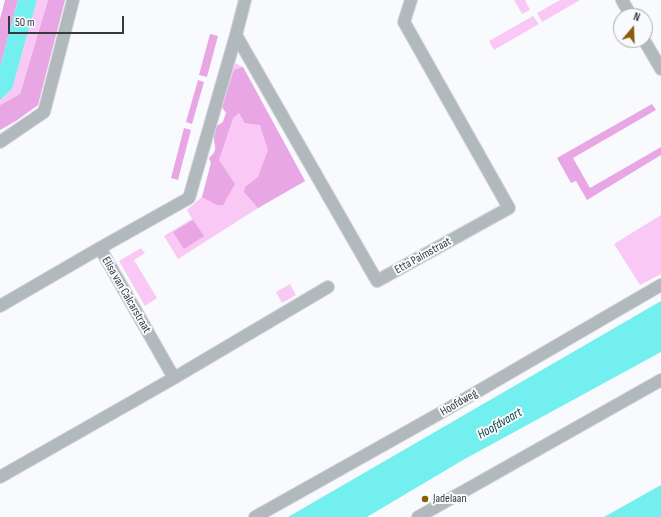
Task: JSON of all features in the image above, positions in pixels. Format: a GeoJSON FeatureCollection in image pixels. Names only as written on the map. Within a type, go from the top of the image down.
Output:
{"type":"FeatureCollection","features":[{"type":"Feature","properties":{"kind":"street"},"geometry":{"type":"LineString","coordinates":[[0,142],[44,112],[73,0]]}},
{"type":"Feature","properties":{"kind":"street"},"geometry":{"type":"LineString","coordinates":[[100,248],[189,198],[245,0]]}},
{"type":"Feature","properties":{"kind":"street","name":"Etta Palmstraat"},"geometry":{"type":"LineString","coordinates":[[236,35],[377,281],[509,208],[404,22],[411,0]]}},
{"type":"Feature","properties":{"kind":"street"},"geometry":{"type":"LineString","coordinates":[[649,48],[661,69]]}},
{"type":"Feature","properties":{"kind":"street","name":"Elisa van Calcarstraat"},"geometry":{"type":"LineString","coordinates":[[0,306],[100,248],[174,378]]}},
{"type":"Feature","properties":{"kind":"street","name":"Hoofdweg"},"geometry":{"type":"LineString","coordinates":[[255,517],[444,412],[661,286]]}},
{"type":"Feature","properties":{"kind":"street"},"geometry":{"type":"LineString","coordinates":[[0,477],[174,378],[328,287]]}},
{"type":"Feature","properties":{"kind":"street"},"geometry":{"type":"LineString","coordinates":[[418,517],[661,380]]}},
{"type":"Feature","properties":{"kind":"shaded area"},"geometry":{"type":"Polygon","coordinates":[[[5,0],[18,0],[0,67],[0,19],[5,0]]]}},
{"type":"Feature","properties":{"kind":"shaded area"},"geometry":{"type":"Polygon","coordinates":[[[37,0],[48,0],[20,94],[0,105],[0,100],[12,89],[37,0]]]}},
{"type":"Feature","properties":{"kind":"shaded area"},"geometry":{"type":"Polygon","coordinates":[[[48,0],[65,0],[38,105],[16,121],[0,130],[0,105],[20,94],[48,0]]]}},
{"type":"Feature","properties":{"kind":"shaded area"},"geometry":{"type":"Polygon","coordinates":[[[514,0],[525,0],[530,10],[522,14],[514,0]]]}},
{"type":"Feature","properties":{"kind":"shaded area"},"geometry":{"type":"Polygon","coordinates":[[[560,0],[580,0],[542,22],[537,13],[560,0]]]}},
{"type":"Feature","properties":{"kind":"shaded area"},"geometry":{"type":"Polygon","coordinates":[[[533,16],[539,24],[494,50],[489,41],[533,16]]]}},
{"type":"Feature","properties":{"kind":"shaded area"},"geometry":{"type":"Polygon","coordinates":[[[210,34],[218,36],[207,77],[199,75],[210,34]]]}},
{"type":"Feature","properties":{"kind":"shaded area"},"geometry":{"type":"Polygon","coordinates":[[[235,63],[243,67],[305,181],[258,208],[178,259],[164,236],[192,219],[187,210],[202,197],[211,163],[209,158],[215,150],[214,136],[217,126],[223,122],[226,113],[222,107],[235,63]]]}},
{"type":"Feature","properties":{"kind":"shaded area"},"geometry":{"type":"Polygon","coordinates":[[[243,67],[305,181],[258,208],[244,192],[245,187],[258,177],[268,150],[260,125],[245,123],[239,113],[233,118],[219,160],[235,184],[223,205],[217,205],[202,197],[211,163],[209,158],[215,150],[214,136],[217,126],[223,122],[226,113],[222,107],[234,70],[243,67]]]}},
{"type":"Feature","properties":{"kind":"shaded area"},"geometry":{"type":"Polygon","coordinates":[[[198,80],[204,82],[192,124],[186,122],[198,80]]]}},
{"type":"Feature","properties":{"kind":"shaded area"},"geometry":{"type":"Polygon","coordinates":[[[652,104],[656,110],[573,158],[590,188],[661,147],[661,155],[587,200],[576,181],[571,183],[557,158],[652,104]]]}},
{"type":"Feature","properties":{"kind":"shaded area"},"geometry":{"type":"Polygon","coordinates":[[[184,128],[191,130],[178,180],[171,178],[184,128]]]}},
{"type":"Feature","properties":{"kind":"shaded area"},"geometry":{"type":"Polygon","coordinates":[[[661,215],[661,274],[640,285],[614,244],[661,215]]]}},
{"type":"Feature","properties":{"kind":"shaded area"},"geometry":{"type":"Polygon","coordinates":[[[193,220],[204,236],[184,249],[173,232],[193,220]]]}},
{"type":"Feature","properties":{"kind":"shaded area"},"geometry":{"type":"Polygon","coordinates":[[[141,248],[145,253],[134,260],[157,298],[145,306],[119,261],[141,248]]]}},
{"type":"Feature","properties":{"kind":"shaded area"},"geometry":{"type":"Polygon","coordinates":[[[290,284],[296,295],[282,303],[276,292],[290,284]]]}},
{"type":"Feature","properties":{"kind":"water"},"geometry":{"type":"Polygon","coordinates":[[[18,0],[37,0],[12,89],[0,100],[0,67],[18,0]]]}},
{"type":"Feature","properties":{"kind":"water","name":"Hoofdvaart"},"geometry":{"type":"Polygon","coordinates":[[[661,301],[661,352],[463,460],[367,517],[288,517],[661,301]]]}},
{"type":"Feature","properties":{"kind":"water"},"geometry":{"type":"Polygon","coordinates":[[[661,485],[661,517],[604,517],[661,485]]]}},
{"type":"Feature","properties":{"kind":"place","name":"Jadelaan"},"geometry":{"type":"Point","coordinates":[425,499]}}]}
